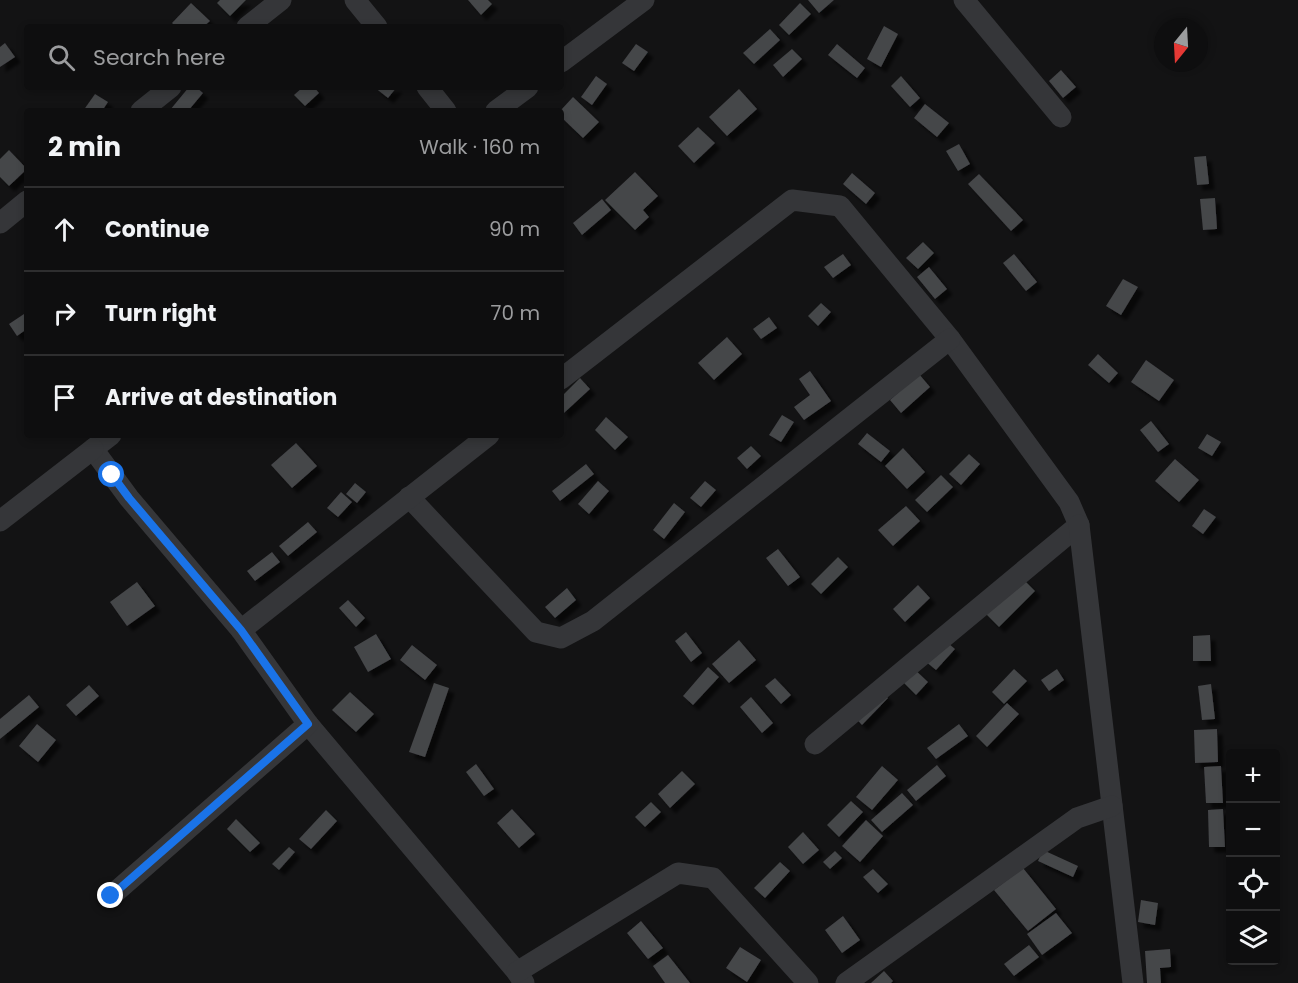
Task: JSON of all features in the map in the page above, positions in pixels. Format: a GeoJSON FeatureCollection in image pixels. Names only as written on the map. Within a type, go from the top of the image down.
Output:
{"type":"FeatureCollection","features":[{"type":"Feature","properties":{"kind":"street"},"geometry":{"type":"LineString","coordinates":[[251,24],[281,0]]}},
{"type":"Feature","properties":{"kind":"street"},"geometry":{"type":"LineString","coordinates":[[355,0],[375,24]]}},
{"type":"Feature","properties":{"kind":"street"},"geometry":{"type":"LineString","coordinates":[[564,60],[644,0]]}},
{"type":"Feature","properties":{"kind":"street"},"geometry":{"type":"LineString","coordinates":[[964,0],[1060,117]]}},
{"type":"Feature","properties":{"kind":"street"},"geometry":{"type":"LineString","coordinates":[[145,108],[167,90]]}},
{"type":"Feature","properties":{"kind":"street"},"geometry":{"type":"LineString","coordinates":[[429,90],[444,108]]}},
{"type":"Feature","properties":{"kind":"street"},"geometry":{"type":"LineString","coordinates":[[500,108],[524,90]]}},
{"type":"Feature","properties":{"kind":"street"},"geometry":{"type":"LineString","coordinates":[[564,377],[792,200],[840,206],[950,339],[1069,502],[1079,525],[1133,983]]}},
{"type":"Feature","properties":{"kind":"street"},"geometry":{"type":"LineString","coordinates":[[0,222],[24,203]]}},
{"type":"Feature","properties":{"kind":"street"},"geometry":{"type":"LineString","coordinates":[[409,497],[536,633],[561,639],[593,621],[950,339]]}},
{"type":"Feature","properties":{"kind":"street"},"geometry":{"type":"LineString","coordinates":[[0,521],[107,438]]}},
{"type":"Feature","properties":{"kind":"street"},"geometry":{"type":"LineString","coordinates":[[241,630],[485,438]]}},
{"type":"Feature","properties":{"kind":"street"},"geometry":{"type":"LineString","coordinates":[[93,449],[129,498],[241,630],[308,724],[520,978],[678,873],[713,878],[808,983]]}},
{"type":"Feature","properties":{"kind":"street"},"geometry":{"type":"LineString","coordinates":[[815,744],[1079,525]]}},
{"type":"Feature","properties":{"kind":"street"},"geometry":{"type":"LineString","coordinates":[[111,896],[308,724]]}},
{"type":"Feature","properties":{"kind":"street"},"geometry":{"type":"LineString","coordinates":[[846,983],[1077,818],[1112,806]]}},
{"type":"Feature","properties":{"kind":"building"},"geometry":{"type":"Polygon","coordinates":[[[220,0],[246,0],[230,16],[217,3],[220,0]]]}},
{"type":"Feature","properties":{"kind":"building"},"geometry":{"type":"Polygon","coordinates":[[[468,0],[488,0],[492,4],[481,15],[468,0]]]}},
{"type":"Feature","properties":{"kind":"building"},"geometry":{"type":"Polygon","coordinates":[[[808,0],[834,0],[819,13],[808,0]]]}},
{"type":"Feature","properties":{"kind":"building"},"geometry":{"type":"Polygon","coordinates":[[[191,3],[210,21],[206,24],[172,23],[191,3]]]}},
{"type":"Feature","properties":{"kind":"building"},"geometry":{"type":"Polygon","coordinates":[[[800,3],[811,14],[789,35],[779,25],[800,3]]]}},
{"type":"Feature","properties":{"kind":"building"},"geometry":{"type":"Polygon","coordinates":[[[884,26],[898,34],[881,67],[867,59],[884,26]]]}},
{"type":"Feature","properties":{"kind":"building"},"geometry":{"type":"Polygon","coordinates":[[[770,29],[780,40],[754,64],[743,53],[770,29]]]}},
{"type":"Feature","properties":{"kind":"building"},"geometry":{"type":"Polygon","coordinates":[[[5,43],[15,57],[0,67],[0,47],[5,43]]]}},
{"type":"Feature","properties":{"kind":"building"},"geometry":{"type":"Polygon","coordinates":[[[636,44],[648,52],[634,71],[622,63],[636,44]]]}},
{"type":"Feature","properties":{"kind":"building"},"geometry":{"type":"Polygon","coordinates":[[[837,44],[865,68],[857,78],[828,55],[837,44]]]}},
{"type":"Feature","properties":{"kind":"building"},"geometry":{"type":"Polygon","coordinates":[[[792,49],[802,59],[783,77],[773,65],[792,49]]]}},
{"type":"Feature","properties":{"kind":"building"},"geometry":{"type":"Polygon","coordinates":[[[1061,70],[1076,87],[1063,98],[1049,81],[1061,70]]]}},
{"type":"Feature","properties":{"kind":"building"},"geometry":{"type":"Polygon","coordinates":[[[596,76],[607,84],[592,105],[581,97],[596,76]]]}},
{"type":"Feature","properties":{"kind":"building"},"geometry":{"type":"Polygon","coordinates":[[[901,76],[920,98],[910,107],[891,86],[901,76]]]}},
{"type":"Feature","properties":{"kind":"building"},"geometry":{"type":"Polygon","coordinates":[[[739,89],[757,109],[727,136],[709,117],[739,89]]]}},
{"type":"Feature","properties":{"kind":"building"},"geometry":{"type":"Polygon","coordinates":[[[187,90],[200,90],[203,93],[190,108],[172,108],[187,90]]]}},
{"type":"Feature","properties":{"kind":"building"},"geometry":{"type":"Polygon","coordinates":[[[300,90],[316,90],[319,93],[305,106],[294,95],[300,90]]]}},
{"type":"Feature","properties":{"kind":"building"},"geometry":{"type":"Polygon","coordinates":[[[378,90],[395,90],[388,98],[378,90]]]}},
{"type":"Feature","properties":{"kind":"building"},"geometry":{"type":"Polygon","coordinates":[[[95,94],[108,102],[104,108],[85,108],[95,94]]]}},
{"type":"Feature","properties":{"kind":"building"},"geometry":{"type":"Polygon","coordinates":[[[573,97],[599,122],[583,138],[564,120],[563,108],[573,97]]]}},
{"type":"Feature","properties":{"kind":"building"},"geometry":{"type":"Polygon","coordinates":[[[925,104],[949,123],[937,137],[914,118],[925,104]]]}},
{"type":"Feature","properties":{"kind":"building"},"geometry":{"type":"Polygon","coordinates":[[[698,127],[715,143],[694,163],[678,146],[698,127]]]}},
{"type":"Feature","properties":{"kind":"building"},"geometry":{"type":"Polygon","coordinates":[[[959,144],[970,164],[958,171],[946,151],[959,144]]]}},
{"type":"Feature","properties":{"kind":"building"},"geometry":{"type":"Polygon","coordinates":[[[9,150],[24,166],[24,172],[9,186],[0,177],[0,159],[9,150]]]}},
{"type":"Feature","properties":{"kind":"building"},"geometry":{"type":"Polygon","coordinates":[[[1206,156],[1209,184],[1197,185],[1194,157],[1206,156]]]}},
{"type":"Feature","properties":{"kind":"building"},"geometry":{"type":"Polygon","coordinates":[[[635,172],[658,196],[643,210],[649,217],[635,230],[605,200],[635,172]]]}},
{"type":"Feature","properties":{"kind":"building"},"geometry":{"type":"Polygon","coordinates":[[[852,173],[875,193],[866,204],[843,184],[852,173]]]}},
{"type":"Feature","properties":{"kind":"building"},"geometry":{"type":"Polygon","coordinates":[[[979,174],[1023,220],[1011,231],[968,184],[979,174]]]}},
{"type":"Feature","properties":{"kind":"building"},"geometry":{"type":"Polygon","coordinates":[[[1215,198],[1217,229],[1203,230],[1200,199],[1215,198]]]}},
{"type":"Feature","properties":{"kind":"building"},"geometry":{"type":"Polygon","coordinates":[[[602,199],[611,210],[582,235],[573,223],[602,199]]]}},
{"type":"Feature","properties":{"kind":"building"},"geometry":{"type":"Polygon","coordinates":[[[923,242],[934,253],[918,269],[906,258],[923,242]]]}},
{"type":"Feature","properties":{"kind":"building"},"geometry":{"type":"Polygon","coordinates":[[[843,254],[851,265],[833,278],[824,267],[843,254]]]}},
{"type":"Feature","properties":{"kind":"building"},"geometry":{"type":"Polygon","coordinates":[[[1014,254],[1037,282],[1026,291],[1003,263],[1014,254]]]}},
{"type":"Feature","properties":{"kind":"building"},"geometry":{"type":"Polygon","coordinates":[[[929,267],[947,289],[935,299],[917,277],[929,267]]]}},
{"type":"Feature","properties":{"kind":"building"},"geometry":{"type":"Polygon","coordinates":[[[1123,279],[1138,287],[1121,315],[1106,306],[1123,279]]]}},
{"type":"Feature","properties":{"kind":"building"},"geometry":{"type":"Polygon","coordinates":[[[821,303],[831,312],[818,326],[808,316],[821,303]]]}},
{"type":"Feature","properties":{"kind":"building"},"geometry":{"type":"Polygon","coordinates":[[[24,314],[24,331],[17,336],[9,324],[24,314]]]}},
{"type":"Feature","properties":{"kind":"building"},"geometry":{"type":"Polygon","coordinates":[[[769,317],[777,328],[761,339],[753,329],[769,317]]]}},
{"type":"Feature","properties":{"kind":"building"},"geometry":{"type":"Polygon","coordinates":[[[727,337],[742,354],[714,380],[698,363],[727,337]]]}},
{"type":"Feature","properties":{"kind":"building"},"geometry":{"type":"Polygon","coordinates":[[[1098,354],[1118,373],[1109,383],[1088,365],[1098,354]]]}},
{"type":"Feature","properties":{"kind":"building"},"geometry":{"type":"Polygon","coordinates":[[[1146,360],[1174,380],[1159,401],[1131,382],[1146,360]]]}},
{"type":"Feature","properties":{"kind":"building"},"geometry":{"type":"Polygon","coordinates":[[[810,371],[831,401],[804,420],[794,407],[810,395],[799,379],[810,371]]]}},
{"type":"Feature","properties":{"kind":"building"},"geometry":{"type":"Polygon","coordinates":[[[919,374],[930,387],[901,413],[890,400],[919,374]]]}},
{"type":"Feature","properties":{"kind":"building"},"geometry":{"type":"Polygon","coordinates":[[[580,378],[590,389],[564,413],[564,394],[580,378]]]}},
{"type":"Feature","properties":{"kind":"building"},"geometry":{"type":"Polygon","coordinates":[[[782,415],[794,422],[781,442],[769,435],[782,415]]]}},
{"type":"Feature","properties":{"kind":"building"},"geometry":{"type":"Polygon","coordinates":[[[606,417],[628,437],[615,450],[595,430],[606,417]]]}},
{"type":"Feature","properties":{"kind":"building"},"geometry":{"type":"Polygon","coordinates":[[[1151,421],[1169,444],[1158,452],[1140,430],[1151,421]]]}},
{"type":"Feature","properties":{"kind":"building"},"geometry":{"type":"Polygon","coordinates":[[[867,433],[890,451],[881,462],[858,444],[867,433]]]}},
{"type":"Feature","properties":{"kind":"building"},"geometry":{"type":"Polygon","coordinates":[[[1207,434],[1221,442],[1212,456],[1198,448],[1207,434]]]}},
{"type":"Feature","properties":{"kind":"building"},"geometry":{"type":"Polygon","coordinates":[[[296,443],[317,466],[292,488],[271,465],[296,443]]]}},
{"type":"Feature","properties":{"kind":"building"},"geometry":{"type":"Polygon","coordinates":[[[751,446],[761,456],[747,469],[737,458],[751,446]]]}},
{"type":"Feature","properties":{"kind":"building"},"geometry":{"type":"Polygon","coordinates":[[[903,448],[925,472],[907,489],[885,466],[903,448]]]}},
{"type":"Feature","properties":{"kind":"building"},"geometry":{"type":"Polygon","coordinates":[[[969,454],[980,464],[961,485],[949,474],[969,454]]]}},
{"type":"Feature","properties":{"kind":"building"},"geometry":{"type":"Polygon","coordinates":[[[1175,459],[1199,480],[1179,502],[1155,481],[1175,459]]]}},
{"type":"Feature","properties":{"kind":"building"},"geometry":{"type":"Polygon","coordinates":[[[586,464],[594,474],[560,501],[552,491],[586,464]]]}},
{"type":"Feature","properties":{"kind":"building"},"geometry":{"type":"Polygon","coordinates":[[[941,475],[953,487],[927,512],[915,500],[941,475]]]}},
{"type":"Feature","properties":{"kind":"building"},"geometry":{"type":"Polygon","coordinates":[[[598,481],[609,491],[589,514],[578,504],[598,481]]]}},
{"type":"Feature","properties":{"kind":"building"},"geometry":{"type":"Polygon","coordinates":[[[705,481],[716,490],[701,507],[690,498],[705,481]]]}},
{"type":"Feature","properties":{"kind":"building"},"geometry":{"type":"Polygon","coordinates":[[[355,483],[366,492],[357,503],[346,494],[355,483]]]}},
{"type":"Feature","properties":{"kind":"building"},"geometry":{"type":"Polygon","coordinates":[[[341,492],[352,502],[338,517],[327,508],[341,492]]]}},
{"type":"Feature","properties":{"kind":"building"},"geometry":{"type":"Polygon","coordinates":[[[674,503],[685,512],[664,539],[653,530],[674,503]]]}},
{"type":"Feature","properties":{"kind":"building"},"geometry":{"type":"Polygon","coordinates":[[[906,506],[920,521],[893,546],[878,530],[906,506]]]}},
{"type":"Feature","properties":{"kind":"building"},"geometry":{"type":"Polygon","coordinates":[[[1204,509],[1216,517],[1203,534],[1192,526],[1204,509]]]}},
{"type":"Feature","properties":{"kind":"building"},"geometry":{"type":"Polygon","coordinates":[[[308,522],[317,532],[288,556],[279,546],[308,522]]]}},
{"type":"Feature","properties":{"kind":"building"},"geometry":{"type":"Polygon","coordinates":[[[778,549],[800,577],[788,586],[766,558],[778,549]]]}},
{"type":"Feature","properties":{"kind":"building"},"geometry":{"type":"Polygon","coordinates":[[[272,552],[280,562],[255,581],[247,571],[272,552]]]}},
{"type":"Feature","properties":{"kind":"building"},"geometry":{"type":"Polygon","coordinates":[[[838,557],[848,567],[821,594],[811,584],[838,557]]]}},
{"type":"Feature","properties":{"kind":"building"},"geometry":{"type":"Polygon","coordinates":[[[1022,578],[1035,591],[999,627],[986,614],[1022,578]]]}},
{"type":"Feature","properties":{"kind":"building"},"geometry":{"type":"Polygon","coordinates":[[[137,582],[155,606],[127,626],[110,602],[137,582]]]}},
{"type":"Feature","properties":{"kind":"building"},"geometry":{"type":"Polygon","coordinates":[[[918,585],[930,598],[905,622],[893,609],[918,585]]]}},
{"type":"Feature","properties":{"kind":"building"},"geometry":{"type":"Polygon","coordinates":[[[567,588],[576,600],[555,618],[545,607],[567,588]]]}},
{"type":"Feature","properties":{"kind":"building"},"geometry":{"type":"Polygon","coordinates":[[[348,600],[365,618],[356,627],[339,608],[348,600]]]}},
{"type":"Feature","properties":{"kind":"building"},"geometry":{"type":"Polygon","coordinates":[[[686,632],[702,653],[691,662],[675,641],[686,632]]]}},
{"type":"Feature","properties":{"kind":"building"},"geometry":{"type":"Polygon","coordinates":[[[376,634],[391,659],[368,672],[354,647],[376,634]]]}},
{"type":"Feature","properties":{"kind":"building"},"geometry":{"type":"Polygon","coordinates":[[[1210,635],[1211,661],[1193,661],[1193,636],[1210,635]]]}},
{"type":"Feature","properties":{"kind":"building"},"geometry":{"type":"Polygon","coordinates":[[[943,639],[955,649],[936,670],[925,661],[943,639]]]}},
{"type":"Feature","properties":{"kind":"building"},"geometry":{"type":"Polygon","coordinates":[[[739,640],[756,660],[729,683],[712,664],[739,640]]]}},
{"type":"Feature","properties":{"kind":"building"},"geometry":{"type":"Polygon","coordinates":[[[412,645],[437,665],[425,680],[400,660],[412,645]]]}},
{"type":"Feature","properties":{"kind":"building"},"geometry":{"type":"Polygon","coordinates":[[[708,667],[719,677],[693,705],[683,696],[708,667]]]}},
{"type":"Feature","properties":{"kind":"building"},"geometry":{"type":"Polygon","coordinates":[[[912,667],[928,682],[916,695],[900,679],[912,667]]]}},
{"type":"Feature","properties":{"kind":"building"},"geometry":{"type":"Polygon","coordinates":[[[1014,669],[1027,681],[1004,704],[992,692],[1014,669]]]}},
{"type":"Feature","properties":{"kind":"building"},"geometry":{"type":"Polygon","coordinates":[[[1057,669],[1064,680],[1049,691],[1041,680],[1057,669]]]}},
{"type":"Feature","properties":{"kind":"building"},"geometry":{"type":"Polygon","coordinates":[[[775,678],[791,695],[781,704],[765,686],[775,678]]]}},
{"type":"Feature","properties":{"kind":"building"},"geometry":{"type":"Polygon","coordinates":[[[434,683],[449,688],[425,757],[409,752],[434,683]]]}},
{"type":"Feature","properties":{"kind":"building"},"geometry":{"type":"Polygon","coordinates":[[[1211,684],[1215,719],[1202,720],[1198,686],[1211,684]]]}},
{"type":"Feature","properties":{"kind":"building"},"geometry":{"type":"Polygon","coordinates":[[[89,685],[99,696],[76,716],[66,705],[89,685]]]}},
{"type":"Feature","properties":{"kind":"building"},"geometry":{"type":"Polygon","coordinates":[[[876,686],[888,698],[862,725],[850,712],[876,686]]]}},
{"type":"Feature","properties":{"kind":"building"},"geometry":{"type":"Polygon","coordinates":[[[350,692],[374,714],[356,732],[332,710],[350,692]]]}},
{"type":"Feature","properties":{"kind":"building"},"geometry":{"type":"Polygon","coordinates":[[[29,695],[39,707],[0,739],[0,719],[29,695]]]}},
{"type":"Feature","properties":{"kind":"building"},"geometry":{"type":"Polygon","coordinates":[[[751,697],[773,723],[762,733],[740,707],[751,697]]]}},
{"type":"Feature","properties":{"kind":"building"},"geometry":{"type":"Polygon","coordinates":[[[1007,703],[1019,714],[987,747],[976,736],[1007,703]]]}},
{"type":"Feature","properties":{"kind":"building"},"geometry":{"type":"Polygon","coordinates":[[[37,724],[56,740],[38,762],[19,746],[37,724]]]}},
{"type":"Feature","properties":{"kind":"building"},"geometry":{"type":"Polygon","coordinates":[[[959,724],[968,736],[936,759],[927,748],[959,724]]]}},
{"type":"Feature","properties":{"kind":"building"},"geometry":{"type":"Polygon","coordinates":[[[1217,729],[1218,762],[1195,763],[1194,730],[1217,729]]]}},
{"type":"Feature","properties":{"kind":"building"},"geometry":{"type":"Polygon","coordinates":[[[476,764],[494,789],[484,796],[466,772],[476,764]]]}},
{"type":"Feature","properties":{"kind":"building"},"geometry":{"type":"Polygon","coordinates":[[[937,765],[946,776],[916,801],[907,790],[937,765]]]}},
{"type":"Feature","properties":{"kind":"building"},"geometry":{"type":"Polygon","coordinates":[[[882,766],[898,780],[872,810],[856,797],[882,766]]]}},
{"type":"Feature","properties":{"kind":"building"},"geometry":{"type":"Polygon","coordinates":[[[1221,766],[1223,803],[1206,803],[1204,767],[1221,766]]]}},
{"type":"Feature","properties":{"kind":"building"},"geometry":{"type":"Polygon","coordinates":[[[682,771],[695,784],[670,808],[658,794],[682,771]]]}},
{"type":"Feature","properties":{"kind":"building"},"geometry":{"type":"Polygon","coordinates":[[[902,793],[913,805],[882,832],[871,820],[902,793]]]}},
{"type":"Feature","properties":{"kind":"building"},"geometry":{"type":"Polygon","coordinates":[[[851,801],[863,812],[839,837],[827,825],[851,801]]]}},
{"type":"Feature","properties":{"kind":"building"},"geometry":{"type":"Polygon","coordinates":[[[651,802],[661,812],[645,827],[635,817],[651,802]]]}},
{"type":"Feature","properties":{"kind":"building"},"geometry":{"type":"Polygon","coordinates":[[[512,809],[535,834],[519,848],[497,823],[512,809]]]}},
{"type":"Feature","properties":{"kind":"building"},"geometry":{"type":"Polygon","coordinates":[[[1223,809],[1225,847],[1209,847],[1208,810],[1223,809]]]}},
{"type":"Feature","properties":{"kind":"building"},"geometry":{"type":"Polygon","coordinates":[[[326,810],[337,821],[311,849],[299,839],[326,810]]]}},
{"type":"Feature","properties":{"kind":"building"},"geometry":{"type":"Polygon","coordinates":[[[236,819],[260,843],[250,852],[227,829],[236,819]]]}},
{"type":"Feature","properties":{"kind":"building"},"geometry":{"type":"Polygon","coordinates":[[[866,820],[883,836],[860,862],[842,846],[866,820]]]}},
{"type":"Feature","properties":{"kind":"building"},"geometry":{"type":"Polygon","coordinates":[[[803,832],[819,850],[803,864],[788,847],[803,832]]]}},
{"type":"Feature","properties":{"kind":"building"},"geometry":{"type":"Polygon","coordinates":[[[289,847],[295,852],[279,870],[272,864],[289,847]]]}},
{"type":"Feature","properties":{"kind":"building"},"geometry":{"type":"Polygon","coordinates":[[[1043,850],[1078,866],[1073,877],[1038,861],[1043,850]]]}},
{"type":"Feature","properties":{"kind":"building"},"geometry":{"type":"Polygon","coordinates":[[[835,851],[842,858],[830,869],[823,862],[835,851]]]}},
{"type":"Feature","properties":{"kind":"building"},"geometry":{"type":"Polygon","coordinates":[[[780,862],[790,871],[765,898],[754,888],[780,862]]]}},
{"type":"Feature","properties":{"kind":"building"},"geometry":{"type":"Polygon","coordinates":[[[1023,868],[1056,909],[1028,931],[994,890],[1023,868]]]}},
{"type":"Feature","properties":{"kind":"building"},"geometry":{"type":"Polygon","coordinates":[[[873,869],[888,884],[878,893],[863,877],[873,869]]]}},
{"type":"Feature","properties":{"kind":"building"},"geometry":{"type":"Polygon","coordinates":[[[1141,900],[1158,903],[1155,925],[1138,922],[1141,900]]]}},
{"type":"Feature","properties":{"kind":"building"},"geometry":{"type":"Polygon","coordinates":[[[1056,913],[1072,933],[1042,955],[1027,934],[1056,913]]]}},
{"type":"Feature","properties":{"kind":"building"},"geometry":{"type":"Polygon","coordinates":[[[843,916],[860,940],[842,953],[825,930],[843,916]]]}},
{"type":"Feature","properties":{"kind":"building"},"geometry":{"type":"Polygon","coordinates":[[[641,921],[663,948],[648,959],[627,933],[641,921]]]}},
{"type":"Feature","properties":{"kind":"building"},"geometry":{"type":"Polygon","coordinates":[[[1029,945],[1039,957],[1014,976],[1004,964],[1029,945]]]}},
{"type":"Feature","properties":{"kind":"building"},"geometry":{"type":"Polygon","coordinates":[[[740,947],[761,960],[747,982],[726,968],[740,947]]]}},
{"type":"Feature","properties":{"kind":"building"},"geometry":{"type":"Polygon","coordinates":[[[1170,949],[1171,967],[1160,968],[1161,983],[1147,983],[1145,951],[1170,949]]]}},
{"type":"Feature","properties":{"kind":"building"},"geometry":{"type":"Polygon","coordinates":[[[668,955],[690,983],[665,983],[653,966],[668,955]]]}},
{"type":"Feature","properties":{"kind":"building"},"geometry":{"type":"Polygon","coordinates":[[[884,971],[893,981],[891,983],[871,983],[884,971]]]}},
{"type":"Feature","properties":{"kind":"route"},"geometry":{"type":"LineString","coordinates":[[111,896],[308,724],[241,630],[112,475]]}}]}
